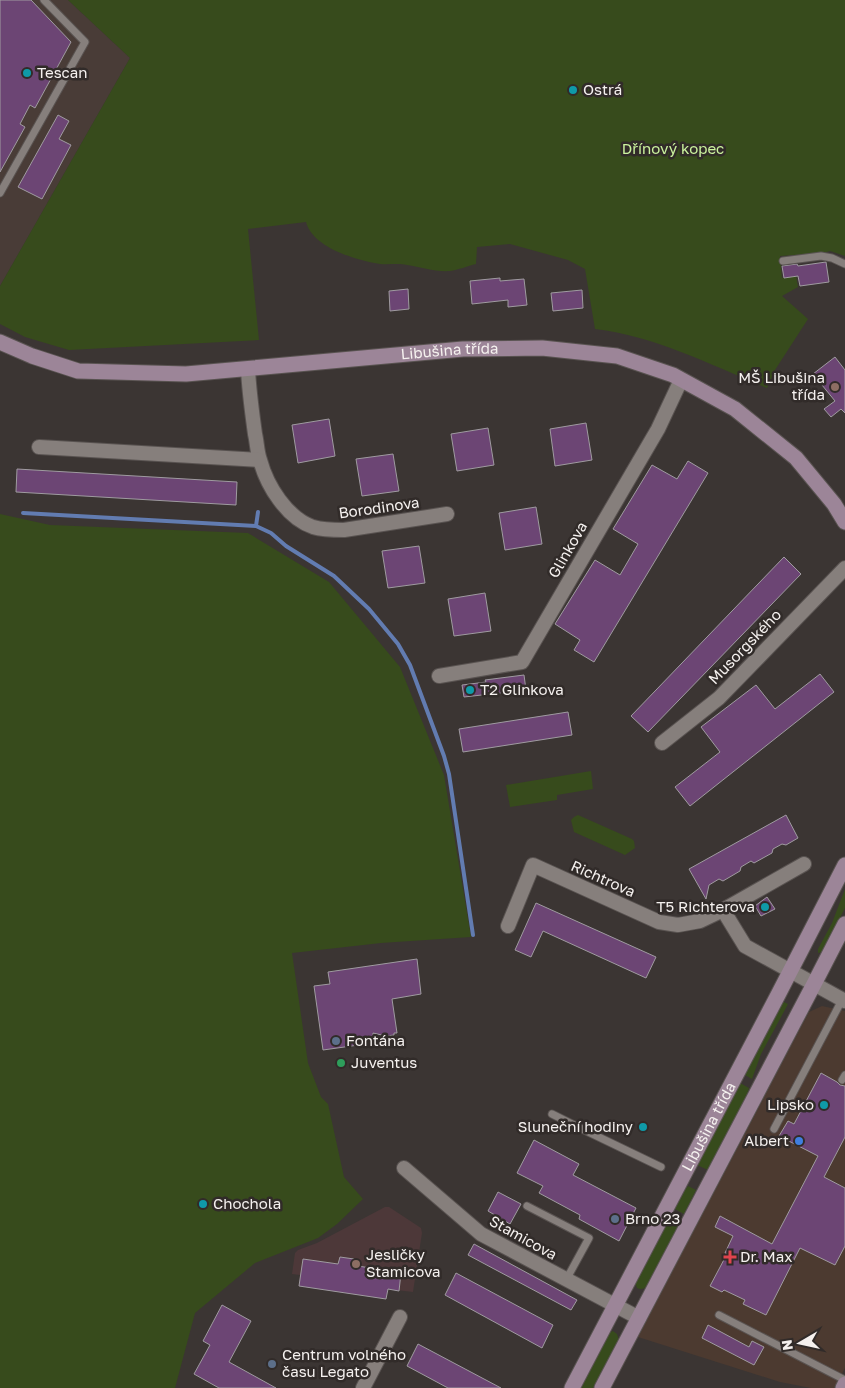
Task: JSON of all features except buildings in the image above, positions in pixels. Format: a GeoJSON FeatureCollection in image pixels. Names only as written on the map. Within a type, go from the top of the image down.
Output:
{"type":"FeatureCollection","features":[{"type":"Feature","properties":{"kind":"street","name":"Libušina třída"},"geometry":{"type":"LineString","coordinates":[[0,342],[32,356],[78,371],[186,374],[463,349],[542,348],[617,356],[673,375],[735,409],[792,454],[804,466],[834,504],[845,522]]}},
{"type":"Feature","properties":{"kind":"street","name":"Borodinova"},"geometry":{"type":"LineString","coordinates":[[248,369],[259,460],[268,482],[294,516],[312,526],[327,530],[344,530],[448,514]]}},
{"type":"Feature","properties":{"kind":"street","name":"Glinkova"},"geometry":{"type":"LineString","coordinates":[[439,676],[522,662],[658,428],[681,380]]}},
{"type":"Feature","properties":{"kind":"street"},"geometry":{"type":"LineString","coordinates":[[39,447],[259,460]]}},
{"type":"Feature","properties":{"kind":"street","name":"Musorgského"},"geometry":{"type":"LineString","coordinates":[[662,742],[720,698],[845,568]]}},
{"type":"Feature","properties":{"kind":"street","name":"Richtrova"},"geometry":{"type":"LineString","coordinates":[[508,926],[533,865],[659,922],[678,925],[700,921],[724,910],[804,864]]}},
{"type":"Feature","properties":{"kind":"street","name":"Libušina třída"},"geometry":{"type":"LineString","coordinates":[[572,1388],[845,865]]}},
{"type":"Feature","properties":{"kind":"street"},"geometry":{"type":"LineString","coordinates":[[724,910],[745,946],[844,1001]]}},
{"type":"Feature","properties":{"kind":"street","name":"Libušina třída"},"geometry":{"type":"LineString","coordinates":[[602,1388],[845,924]]}},
{"type":"Feature","properties":{"kind":"street","name":"Stamicova"},"geometry":{"type":"LineString","coordinates":[[404,1168],[481,1234],[639,1318]]}},
{"type":"Feature","properties":{"kind":"street"},"geometry":{"type":"LineString","coordinates":[[363,1388],[400,1317]]}},
{"type":"Feature","properties":{"kind":"street"},"geometry":{"type":"LineString","coordinates":[[843,1388],[845,1384]]}},
{"type":"Feature","properties":{"kind":"lane"},"geometry":{"type":"LineString","coordinates":[[0,192],[85,42],[44,0]]}},
{"type":"Feature","properties":{"kind":"lane"},"geometry":{"type":"LineString","coordinates":[[783,261],[821,256],[832,258],[845,264]]}},
{"type":"Feature","properties":{"kind":"lane"},"geometry":{"type":"LineString","coordinates":[[774,1129],[844,1001]]}},
{"type":"Feature","properties":{"kind":"lane"},"geometry":{"type":"LineString","coordinates":[[552,1114],[661,1167]]}},
{"type":"Feature","properties":{"kind":"lane"},"geometry":{"type":"LineString","coordinates":[[527,1206],[589,1238],[566,1280]]}},
{"type":"Feature","properties":{"kind":"lane"},"geometry":{"type":"LineString","coordinates":[[719,1315],[845,1380]]}},
{"type":"Feature","properties":{"kind":"shaded area","name":"Tescan"},"geometry":{"type":"Polygon","coordinates":[[[0,0],[68,0],[130,58],[0,286],[0,0]]]}},
{"type":"Feature","properties":{"kind":"shaded area"},"geometry":{"type":"Polygon","coordinates":[[[822,1006],[845,1011],[845,1368],[834,1388],[811,1388],[780,1382],[638,1337],[809,1012],[822,1006]]]}},
{"type":"Feature","properties":{"kind":"shaded area","name":"Jesličky Stamicova"},"geometry":{"type":"Polygon","coordinates":[[[385,1207],[389,1207],[421,1228],[422,1233],[413,1292],[388,1289],[386,1299],[299,1286],[300,1275],[292,1274],[295,1253],[298,1250],[317,1243],[385,1207]]]}},
{"type":"Feature","properties":{"kind":"green space","name":"Dřínový kopec"},"geometry":{"type":"Polygon","coordinates":[[[68,0],[845,0],[845,256],[830,251],[780,256],[782,278],[796,276],[798,287],[782,296],[808,319],[775,370],[767,388],[682,352],[639,338],[595,329],[585,269],[568,260],[510,244],[477,247],[476,264],[450,271],[433,270],[404,264],[380,264],[348,256],[326,246],[310,231],[306,222],[248,229],[259,340],[69,350],[25,337],[0,324],[0,286],[130,58],[68,0]]]}},
{"type":"Feature","properties":{"kind":"green space"},"geometry":{"type":"Polygon","coordinates":[[[0,514],[50,525],[248,533],[329,582],[400,667],[444,775],[471,937],[381,943],[292,953],[308,1063],[321,1097],[328,1104],[344,1177],[363,1199],[337,1224],[318,1238],[255,1263],[195,1313],[175,1388],[0,1388],[0,514]]]}},
{"type":"Feature","properties":{"kind":"green space"},"geometry":{"type":"Polygon","coordinates":[[[591,771],[593,789],[557,795],[557,800],[510,807],[506,785],[591,771]]]}},
{"type":"Feature","properties":{"kind":"green space"},"geometry":{"type":"Polygon","coordinates":[[[578,815],[632,839],[635,848],[625,855],[574,832],[571,820],[578,815]]]}},
{"type":"Feature","properties":{"kind":"green space"},"geometry":{"type":"Polygon","coordinates":[[[845,889],[845,908],[822,952],[818,953],[818,949],[832,923],[845,889]]]}},
{"type":"Feature","properties":{"kind":"green space"},"geometry":{"type":"Polygon","coordinates":[[[784,1002],[788,1004],[761,1054],[752,1079],[745,1075],[784,1002]]]}},
{"type":"Feature","properties":{"kind":"green space"},"geometry":{"type":"Polygon","coordinates":[[[740,1083],[749,1088],[745,1100],[708,1170],[697,1165],[740,1083]]]}},
{"type":"Feature","properties":{"kind":"green space"},"geometry":{"type":"Polygon","coordinates":[[[688,1186],[696,1190],[684,1214],[675,1209],[688,1186]]]}},
{"type":"Feature","properties":{"kind":"green space"},"geometry":{"type":"Polygon","coordinates":[[[669,1220],[679,1225],[647,1286],[642,1289],[637,1288],[635,1282],[669,1220]]]}},
{"type":"Feature","properties":{"kind":"green space"},"geometry":{"type":"Polygon","coordinates":[[[613,1331],[617,1334],[619,1340],[593,1388],[579,1388],[607,1334],[613,1331]]]}},
{"type":"Feature","properties":{"kind":"waterway"},"geometry":{"type":"LineString","coordinates":[[258,512],[256,526],[271,533],[286,546],[334,576],[369,609],[398,644],[410,665],[449,774],[473,935]]}},
{"type":"Feature","properties":{"kind":"waterway"},"geometry":{"type":"LineString","coordinates":[[23,513],[256,526]]}},
{"type":"Feature","properties":{"kind":"place","name":"Tescan"},"geometry":{"type":"Point","coordinates":[27,73]}},
{"type":"Feature","properties":{"kind":"place","name":"Ostrá"},"geometry":{"type":"Point","coordinates":[573,90]}},
{"type":"Feature","properties":{"kind":"place","name":"MŠ Libušina třída"},"geometry":{"type":"Point","coordinates":[835,387]}},
{"type":"Feature","properties":{"kind":"place","name":"T2 Glinkova"},"geometry":{"type":"Point","coordinates":[470,690]}},
{"type":"Feature","properties":{"kind":"place","name":"T5 Richterova"},"geometry":{"type":"Point","coordinates":[765,907]}},
{"type":"Feature","properties":{"kind":"place","name":"Fontána"},"geometry":{"type":"Point","coordinates":[336,1041]}},
{"type":"Feature","properties":{"kind":"place","name":"Juventus"},"geometry":{"type":"Point","coordinates":[341,1063]}},
{"type":"Feature","properties":{"kind":"place","name":"Lipsko"},"geometry":{"type":"Point","coordinates":[824,1105]}},
{"type":"Feature","properties":{"kind":"place","name":"Sluneční hodiny"},"geometry":{"type":"Point","coordinates":[643,1127]}},
{"type":"Feature","properties":{"kind":"place","name":"Albert"},"geometry":{"type":"Point","coordinates":[799,1141]}},
{"type":"Feature","properties":{"kind":"place","name":"Chochola"},"geometry":{"type":"Point","coordinates":[203,1204]}},
{"type":"Feature","properties":{"kind":"place","name":"Brno 23"},"geometry":{"type":"Point","coordinates":[615,1219]}},
{"type":"Feature","properties":{"kind":"place","name":"Dr. Max"},"geometry":{"type":"Point","coordinates":[730,1257]}},
{"type":"Feature","properties":{"kind":"place","name":"Jesličky Stamicova"},"geometry":{"type":"Point","coordinates":[356,1264]}},
{"type":"Feature","properties":{"kind":"place","name":"Centrum volného času Legato"},"geometry":{"type":"Point","coordinates":[272,1364]}}]}
